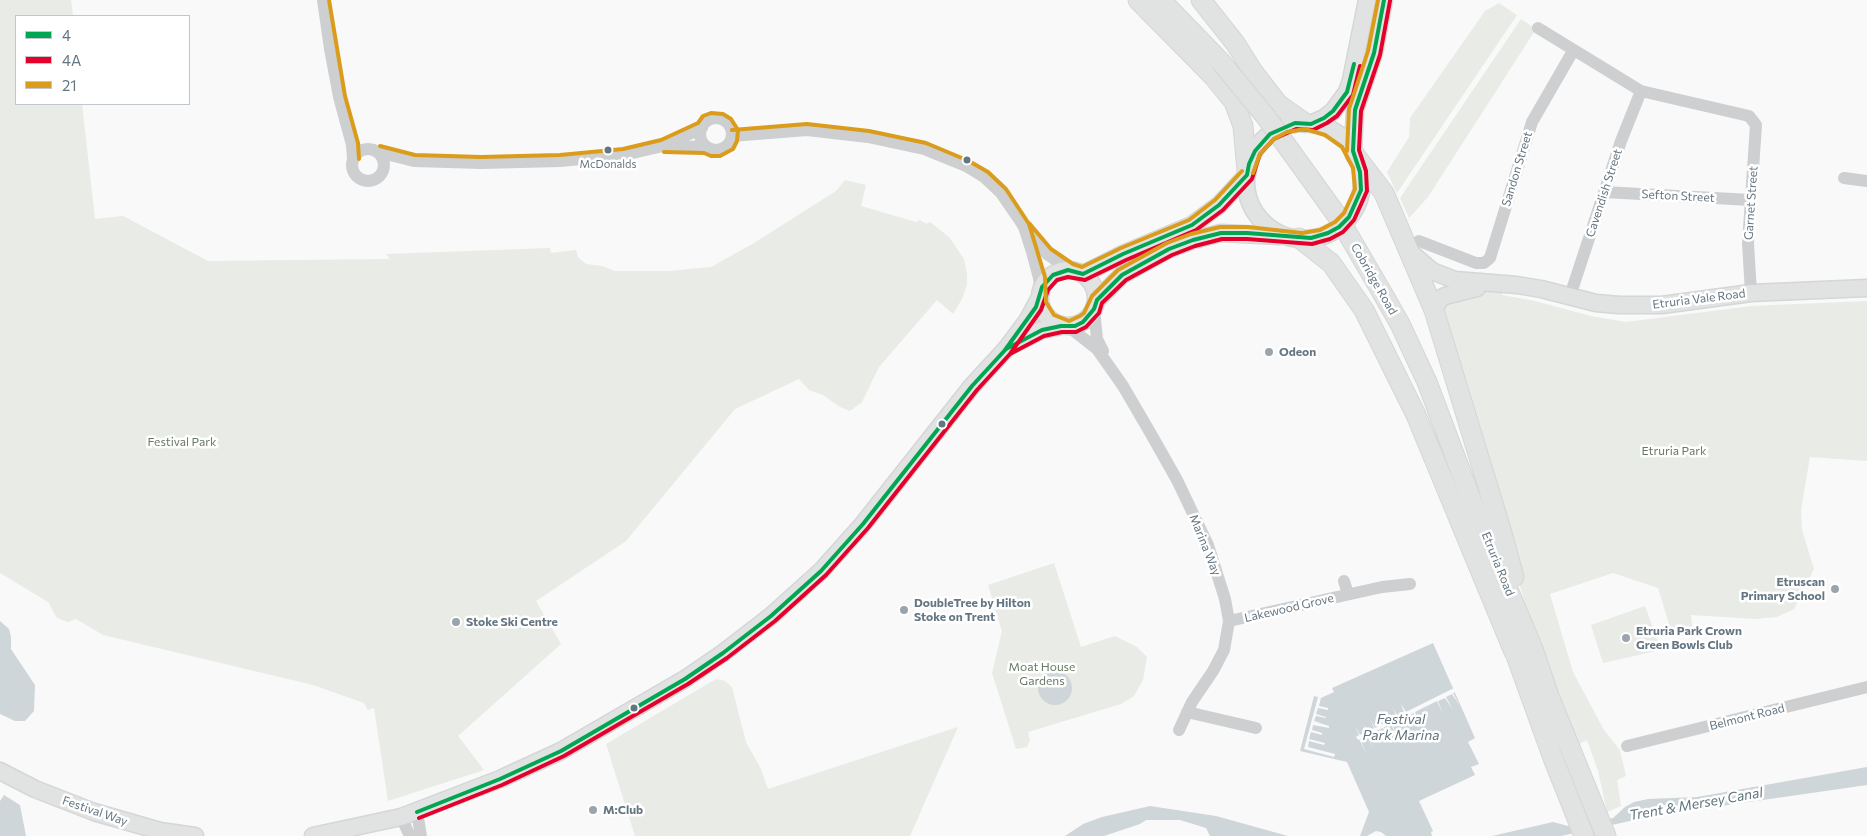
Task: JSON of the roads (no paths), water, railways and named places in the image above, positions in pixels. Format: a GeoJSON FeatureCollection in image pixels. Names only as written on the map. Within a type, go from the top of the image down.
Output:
{"type":"FeatureCollection","features":[{"type":"Feature","properties":{"kind":"highway"},"geometry":{"type":"LineString","coordinates":[[1138,0],[1213,76],[1234,102],[1244,130],[1247,173]]}},
{"type":"Feature","properties":{"kind":"highway","name":"Cobridge Road"},"geometry":{"type":"LineString","coordinates":[[1161,0],[1220,61],[1266,117],[1338,217],[1400,324],[1427,382],[1479,520]]}},
{"type":"Feature","properties":{"kind":"highway"},"geometry":{"type":"LineString","coordinates":[[1201,0],[1235,43],[1254,73],[1278,104],[1308,123]]}},
{"type":"Feature","properties":{"kind":"highway"},"geometry":{"type":"LineString","coordinates":[[1354,153],[1384,193],[1414,247],[1502,532],[1533,649]]}},
{"type":"Feature","properties":{"kind":"highway"},"geometry":{"type":"LineString","coordinates":[[1295,238],[1331,263],[1364,310],[1419,423],[1514,652]]}},
{"type":"Feature","properties":{"kind":"highway","name":"Etruria Road"},"geometry":{"type":"LineString","coordinates":[[1479,520],[1514,652],[1553,758],[1585,813],[1606,836]]}},
{"type":"Feature","properties":{"kind":"highway","name":"Etruria Road"},"geometry":{"type":"LineString","coordinates":[[1479,520],[1533,649],[1585,813],[1584,836]]}},
{"type":"Feature","properties":{"kind":"main road"},"geometry":{"type":"LineString","coordinates":[[313,836],[417,812],[500,779],[561,751],[685,679],[771,616],[821,571],[863,524],[972,386],[1006,349],[1028,321],[1046,282],[1052,275],[1057,272],[1076,272],[1192,225],[1219,205],[1247,173],[1255,151],[1270,134],[1285,126],[1308,123],[1324,118],[1334,111],[1347,92],[1351,80],[1367,0]]}},
{"type":"Feature","properties":{"kind":"main road"},"geometry":{"type":"LineString","coordinates":[[1354,153],[1356,110],[1374,53],[1384,0]]}},
{"type":"Feature","properties":{"kind":"main road"},"geometry":{"type":"LineString","coordinates":[[1006,349],[1042,330],[1083,322],[1122,275],[1169,249],[1193,240],[1221,233],[1311,238],[1328,233],[1339,227],[1352,213],[1359,196],[1361,184],[1359,167],[1354,153],[1347,143],[1335,133],[1308,123]]}},
{"type":"Feature","properties":{"kind":"main road"},"geometry":{"type":"LineString","coordinates":[[1247,173],[1248,195],[1258,216],[1271,229],[1295,238]]}},
{"type":"Feature","properties":{"kind":"main road","name":"Etruria Vale Road"},"geometry":{"type":"LineString","coordinates":[[1414,247],[1432,271],[1447,278],[1541,289],[1596,303],[1662,305],[1751,292],[1867,288]]}},
{"type":"Feature","properties":{"kind":"main road"},"geometry":{"type":"LineString","coordinates":[[1076,272],[1090,281],[1095,290],[1096,305]]}},
{"type":"Feature","properties":{"kind":"main road"},"geometry":{"type":"LineString","coordinates":[[1434,310],[1440,299],[1450,294],[1504,284]]}},
{"type":"Feature","properties":{"kind":"main road"},"geometry":{"type":"LineString","coordinates":[[1040,295],[1044,312],[1050,320],[1065,326]]}},
{"type":"Feature","properties":{"kind":"main road","name":"Festival Way"},"geometry":{"type":"LineString","coordinates":[[0,771],[34,789],[94,812],[160,831],[195,836]]}},
{"type":"Feature","properties":{"kind":"street"},"geometry":{"type":"LineString","coordinates":[[323,0],[333,68],[347,122],[354,173],[362,180],[372,180],[383,171],[414,161]]}},
{"type":"Feature","properties":{"kind":"street"},"geometry":{"type":"LineString","coordinates":[[1538,28],[1641,91]]}},
{"type":"Feature","properties":{"kind":"street","name":"Sandon Street"},"geometry":{"type":"LineString","coordinates":[[1414,247],[1454,261],[1488,262],[1532,122],[1573,50]]}},
{"type":"Feature","properties":{"kind":"street","name":"Garnet Street"},"geometry":{"type":"LineString","coordinates":[[1641,91],[1749,116],[1756,125],[1748,243],[1751,292]]}},
{"type":"Feature","properties":{"kind":"street","name":"Cavendish Street"},"geometry":{"type":"LineString","coordinates":[[1570,296],[1621,141],[1641,91]]}},
{"type":"Feature","properties":{"kind":"street"},"geometry":{"type":"LineString","coordinates":[[711,119],[720,119],[730,127],[732,136],[730,142],[724,148],[712,150],[706,146],[700,136],[702,128],[711,119]]}},
{"type":"Feature","properties":{"kind":"street"},"geometry":{"type":"LineString","coordinates":[[347,122],[384,161],[383,171]]}},
{"type":"Feature","properties":{"kind":"street"},"geometry":{"type":"LineString","coordinates":[[353,159],[359,152],[373,150],[414,161],[481,163],[560,161],[624,155],[663,146],[702,128]]}},
{"type":"Feature","properties":{"kind":"street"},"geometry":{"type":"LineString","coordinates":[[732,136],[807,130],[868,138],[924,149],[966,166],[984,177],[1001,193],[1024,227],[1047,254],[1076,272]]}},
{"type":"Feature","properties":{"kind":"street"},"geometry":{"type":"LineString","coordinates":[[663,146],[706,146]]}},
{"type":"Feature","properties":{"kind":"street"},"geometry":{"type":"LineString","coordinates":[[1844,178],[1867,181]]}},
{"type":"Feature","properties":{"kind":"street","name":"Sefton Street"},"geometry":{"type":"LineString","coordinates":[[1604,192],[1752,200]]}},
{"type":"Feature","properties":{"kind":"street"},"geometry":{"type":"LineString","coordinates":[[1024,227],[1039,278],[1040,295]]}},
{"type":"Feature","properties":{"kind":"street","name":"Marina Way"},"geometry":{"type":"LineString","coordinates":[[1096,305],[1097,339],[1110,367]]}},
{"type":"Feature","properties":{"kind":"street","name":"Marina Way"},"geometry":{"type":"LineString","coordinates":[[1065,326],[1097,349],[1142,418],[1177,480],[1212,555],[1225,599],[1229,621],[1224,650],[1187,712],[1179,730]]}},
{"type":"Feature","properties":{"kind":"street","name":"Lakewood Grove"},"geometry":{"type":"LineString","coordinates":[[1344,581],[1348,594]]}},
{"type":"Feature","properties":{"kind":"street","name":"Lakewood Grove"},"geometry":{"type":"LineString","coordinates":[[1229,621],[1382,587],[1410,584]]}},
{"type":"Feature","properties":{"kind":"street","name":"Belmont Road"},"geometry":{"type":"LineString","coordinates":[[1627,746],[1867,688]]}},
{"type":"Feature","properties":{"kind":"street"},"geometry":{"type":"LineString","coordinates":[[1187,712],[1256,728]]}},
{"type":"Feature","properties":{"kind":"street"},"geometry":{"type":"LineString","coordinates":[[417,812],[421,836]]}},
{"type":"Feature","properties":{"kind":"street"},"geometry":{"type":"LineString","coordinates":[[401,817],[410,836]]}},
{"type":"Feature","properties":{"kind":"water"},"geometry":{"type":"Polygon","coordinates":[[[0,621],[9,629],[11,649],[35,685],[34,711],[25,721],[15,721],[0,714],[0,621]]]}},
{"type":"Feature","properties":{"kind":"water","name":"Festival Park Marina"},"geometry":{"type":"Polygon","coordinates":[[[1433,643],[1475,738],[1468,742],[1479,764],[1471,767],[1475,775],[1419,801],[1433,831],[1431,832],[1432,836],[1386,836],[1376,831],[1367,836],[1360,836],[1369,812],[1347,762],[1300,751],[1314,696],[1321,698],[1334,692],[1332,688],[1433,643]]]}},
{"type":"Feature","properties":{"kind":"water"},"geometry":{"type":"Polygon","coordinates":[[[1055,671],[1062,672],[1067,676],[1071,681],[1071,695],[1067,700],[1062,704],[1055,705],[1048,704],[1043,700],[1039,695],[1038,688],[1039,681],[1043,676],[1048,672],[1055,671]]]}},
{"type":"Feature","properties":{"kind":"water","name":"Trent & Mersey Canal"},"geometry":{"type":"Polygon","coordinates":[[[1867,767],[1867,785],[1630,821],[1561,836],[1492,836],[1553,822],[1568,826],[1613,818],[1634,802],[1648,799],[1697,797],[1867,767]]]}},
{"type":"Feature","properties":{"kind":"water"},"geometry":{"type":"Polygon","coordinates":[[[4,795],[20,805],[26,836],[0,836],[0,801],[4,795]]]}},
{"type":"Feature","properties":{"kind":"water"},"geometry":{"type":"Polygon","coordinates":[[[1150,806],[1216,816],[1288,836],[1210,836],[1206,828],[1180,820],[1146,820],[1140,824],[1104,836],[1065,836],[1083,824],[1102,817],[1150,806]]]}},
{"type":"Feature","properties":{"kind":"place","name":"McDonalds"},"geometry":{"type":"Point","coordinates":[608,150]}},
{"type":"Feature","properties":{"kind":"place","name":"Odeon"},"geometry":{"type":"Point","coordinates":[1269,352]}},
{"type":"Feature","properties":{"kind":"place","name":"Etruscan Primary School"},"geometry":{"type":"Point","coordinates":[1835,589]}},
{"type":"Feature","properties":{"kind":"place","name":"DoubleTree by Hilton Stoke on Trent"},"geometry":{"type":"Point","coordinates":[904,610]}},
{"type":"Feature","properties":{"kind":"place","name":"Stoke Ski Centre"},"geometry":{"type":"Point","coordinates":[456,622]}},
{"type":"Feature","properties":{"kind":"place","name":"Etruria Park Crown Green Bowls Club"},"geometry":{"type":"Point","coordinates":[1626,638]}},
{"type":"Feature","properties":{"kind":"place","name":"M:Club"},"geometry":{"type":"Point","coordinates":[593,810]}},
{"type":"Feature","properties":{"kind":"park label","name":"Festival Park"},"geometry":{"type":"Point","coordinates":[182,442]}},
{"type":"Feature","properties":{"kind":"park label","name":"Etruria Park"},"geometry":{"type":"Point","coordinates":[1674,451]}},
{"type":"Feature","properties":{"kind":"park label","name":"Moat House Gardens"},"geometry":{"type":"Point","coordinates":[1042,674]}}]}
